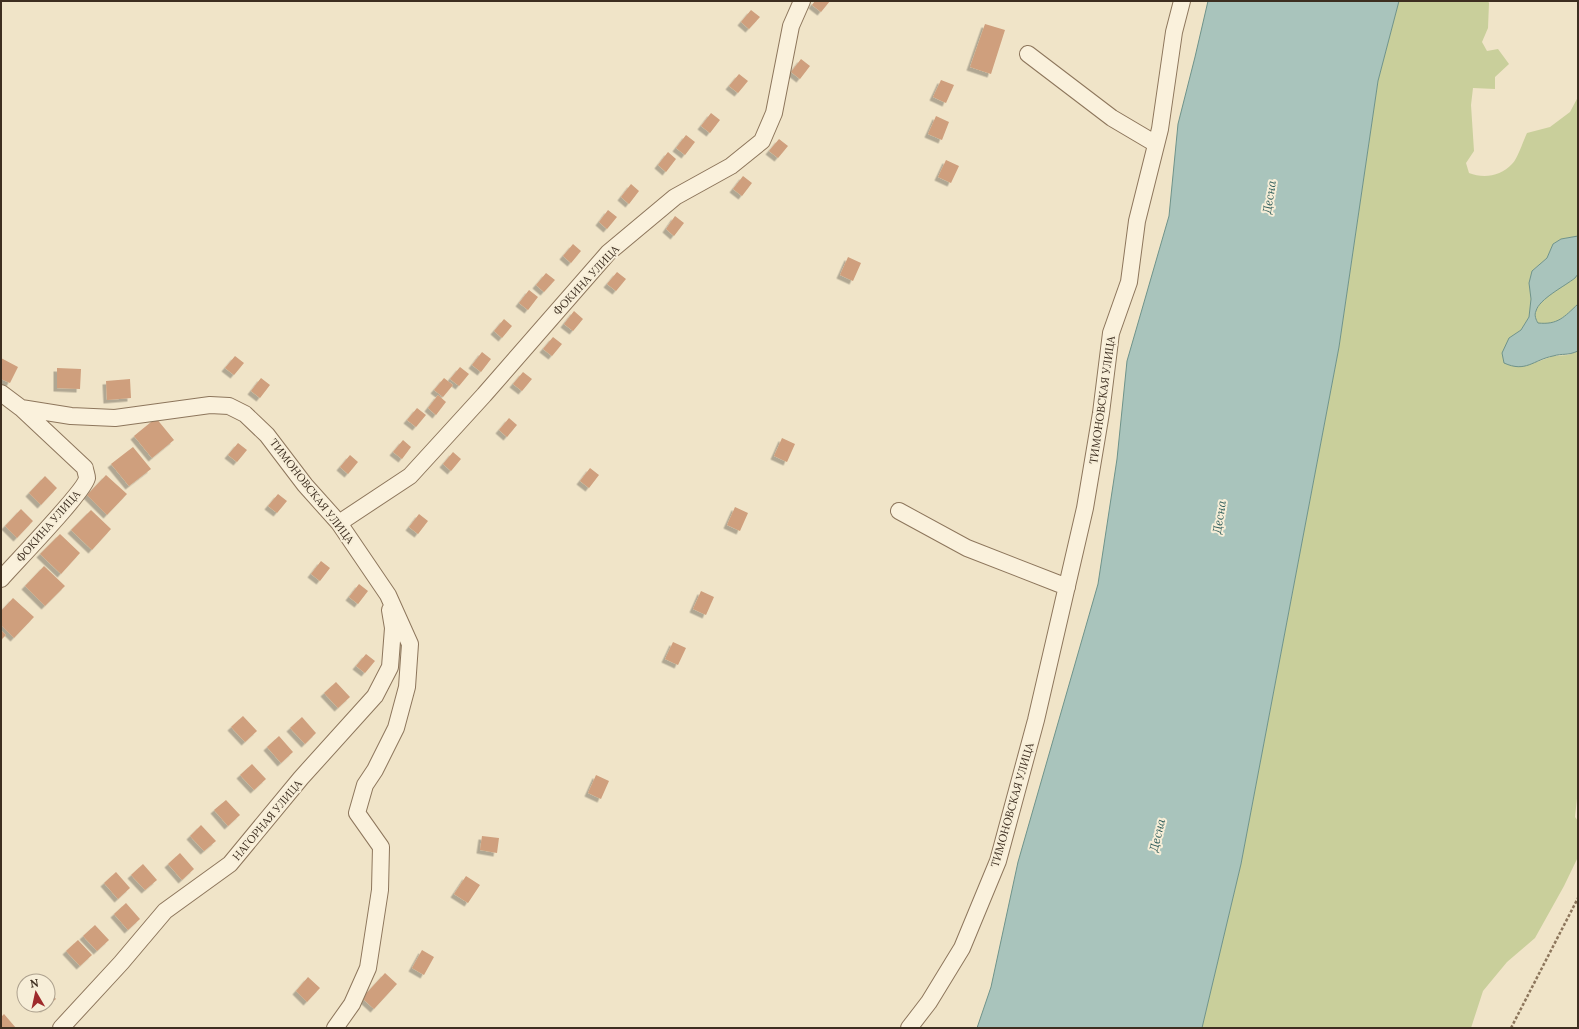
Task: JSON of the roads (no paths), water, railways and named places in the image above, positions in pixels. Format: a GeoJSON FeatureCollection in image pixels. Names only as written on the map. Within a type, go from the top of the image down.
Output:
{"type":"FeatureCollection","features":[{"type":"Feature","properties":{"kind":"street","name":"ФОКИНА УЛИЦА"},"geometry":{"type":"LineString","coordinates":[[339,523],[410,476],[484,395],[608,253],[675,197],[731,166],[762,141],[774,114],[791,26],[802,1]]}},
{"type":"Feature","properties":{"kind":"street","name":"ТИМОНОВСКАЯ УЛИЦА"},"geometry":{"type":"LineString","coordinates":[[909,1028],[930,1002],[962,948],[998,861],[1036,720],[1086,501],[1101,413],[1111,333],[1129,282],[1137,221],[1160,129],[1174,32],[1182,1]]}},
{"type":"Feature","properties":{"kind":"street"},"geometry":{"type":"LineString","coordinates":[[1028,54],[1112,118],[1156,144]]}},
{"type":"Feature","properties":{"kind":"street"},"geometry":{"type":"LineString","coordinates":[[1,393],[21,408]]}},
{"type":"Feature","properties":{"kind":"street","name":"ТИМОНОВСКАЯ УЛИЦА"},"geometry":{"type":"LineString","coordinates":[[21,408],[71,416],[115,418],[210,405],[229,406],[245,414],[267,435],[304,485],[339,523],[388,594],[410,644],[407,687],[396,728],[375,770],[364,786],[357,813],[381,847],[380,890],[368,968],[352,1004],[335,1028]]}},
{"type":"Feature","properties":{"kind":"street","name":"ФОКИНА УЛИЦА"},"geometry":{"type":"LineString","coordinates":[[1,579],[81,489],[87,478],[85,468],[21,408]]}},
{"type":"Feature","properties":{"kind":"street"},"geometry":{"type":"LineString","coordinates":[[899,511],[967,548],[1067,587]]}},
{"type":"Feature","properties":{"kind":"street","name":"НАГОРНАЯ УЛИЦА"},"geometry":{"type":"LineString","coordinates":[[61,1028],[121,963],[165,911],[230,864],[302,778],[376,696],[390,667],[392,628],[388,594]]}},
{"type":"Feature","properties":{"kind":"water","name":"Десна"},"geometry":{"type":"Polygon","coordinates":[[[1208,1],[1399,1],[1378,81],[1339,347],[1241,864],[1202,1028],[977,1028],[991,987],[1018,862],[1098,584],[1117,459],[1127,361],[1169,216],[1178,124],[1208,1]]]}},
{"type":"Feature","properties":{"kind":"water"},"geometry":{"type":"Polygon","coordinates":[[[1578,236],[1578,274],[1575,278],[1542,302],[1538,306],[1535,314],[1538,323],[1551,323],[1560,319],[1578,304],[1578,351],[1556,355],[1529,365],[1518,367],[1504,363],[1502,353],[1509,338],[1521,330],[1529,317],[1531,299],[1529,283],[1532,271],[1547,258],[1553,244],[1561,239],[1578,236]]]}}]}
